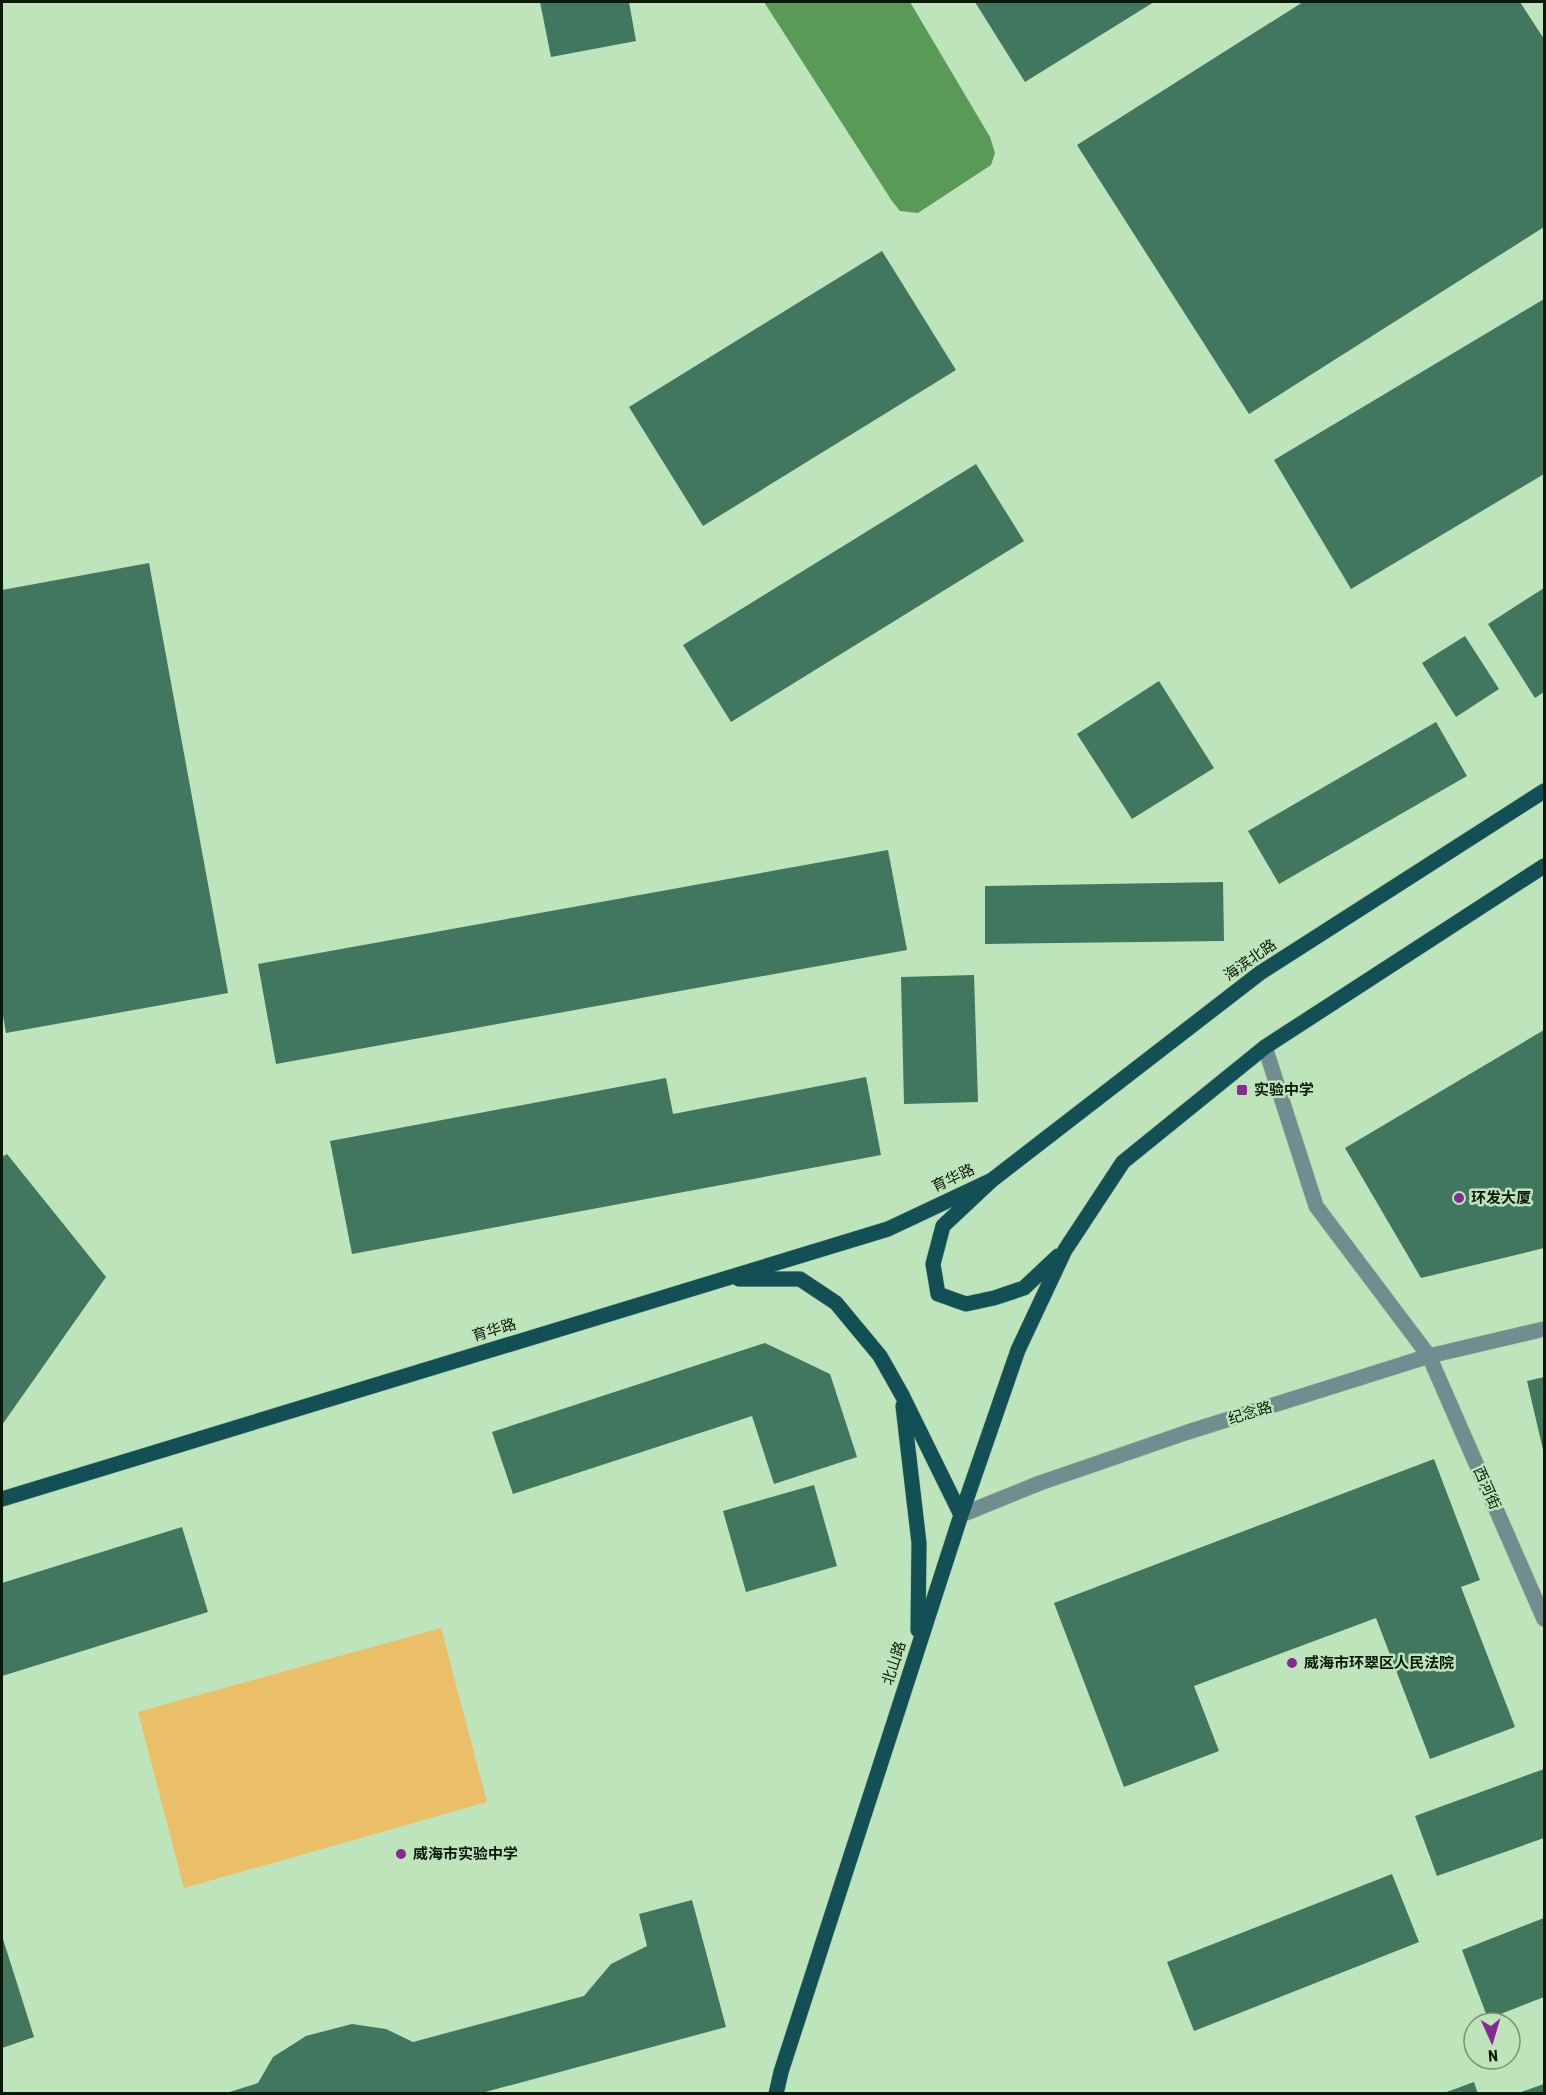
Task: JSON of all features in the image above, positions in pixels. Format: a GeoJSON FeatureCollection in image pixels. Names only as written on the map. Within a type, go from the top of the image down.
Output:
{"type":"FeatureCollection","features":[{"type":"Feature","properties":{"kind":"main road","name":"海滨北路"},"geometry":{"type":"LineString","coordinates":[[992,1180],[1260,973],[1545,790]]}},
{"type":"Feature","properties":{"kind":"main road"},"geometry":{"type":"LineString","coordinates":[[992,1180],[943,1226],[933,1264],[938,1294],[966,1304],[1024,1288],[1065,1250],[1124,1162],[1265,1047],[1545,866]]}},
{"type":"Feature","properties":{"kind":"main road","name":"育华路"},"geometry":{"type":"LineString","coordinates":[[2,1499],[888,1229],[992,1180]]}},
{"type":"Feature","properties":{"kind":"main road","name":"北山路"},"geometry":{"type":"LineString","coordinates":[[776,2094],[781,2072],[961,1515],[1018,1350],[1065,1250]]}},
{"type":"Feature","properties":{"kind":"main road"},"geometry":{"type":"LineString","coordinates":[[721,1279],[800,1279],[836,1303],[880,1356],[902,1395],[961,1515]]}},
{"type":"Feature","properties":{"kind":"main road"},"geometry":{"type":"LineString","coordinates":[[902,1395],[919,1542],[918,1645]]}},
{"type":"Feature","properties":{"kind":"street","name":"西河街"},"geometry":{"type":"LineString","coordinates":[[1265,1047],[1316,1206],[1429,1356],[1545,1619]]}},
{"type":"Feature","properties":{"kind":"street","name":"纪念路"},"geometry":{"type":"LineString","coordinates":[[961,1515],[1040,1483],[1188,1432],[1429,1356],[1545,1329]]}},
{"type":"Feature","properties":{"kind":"shaded area"},"geometry":{"type":"Polygon","coordinates":[[[764,2],[910,2],[990,137],[995,153],[991,165],[918,213],[900,211],[764,2]]]}},
{"type":"Feature","properties":{"kind":"shaded area"},"geometry":{"type":"Polygon","coordinates":[[[441,1628],[487,1802],[184,1888],[138,1712],[441,1628]]]}},
{"type":"Feature","properties":{"kind":"building"},"geometry":{"type":"Polygon","coordinates":[[[540,2],[629,2],[636,41],[551,57],[540,2]]]}},
{"type":"Feature","properties":{"kind":"building"},"geometry":{"type":"Polygon","coordinates":[[[975,2],[1154,2],[1025,82],[975,2]]]}},
{"type":"Feature","properties":{"kind":"building"},"geometry":{"type":"Polygon","coordinates":[[[1303,2],[1520,2],[1544,39],[1544,227],[1249,414],[1077,145],[1303,2]]]}},
{"type":"Feature","properties":{"kind":"building"},"geometry":{"type":"Polygon","coordinates":[[[882,251],[956,370],[703,526],[629,407],[882,251]]]}},
{"type":"Feature","properties":{"kind":"building"},"geometry":{"type":"Polygon","coordinates":[[[1544,299],[1544,474],[1351,589],[1274,460],[1544,299]]]}},
{"type":"Feature","properties":{"kind":"building"},"geometry":{"type":"Polygon","coordinates":[[[976,464],[1024,541],[731,722],[683,645],[976,464]]]}},
{"type":"Feature","properties":{"kind":"building"},"geometry":{"type":"Polygon","coordinates":[[[149,563],[228,993],[6,1033],[2,1010],[2,590],[149,563]]]}},
{"type":"Feature","properties":{"kind":"building"},"geometry":{"type":"Polygon","coordinates":[[[1544,588],[1544,692],[1535,698],[1488,624],[1544,588]]]}},
{"type":"Feature","properties":{"kind":"building"},"geometry":{"type":"Polygon","coordinates":[[[1465,636],[1499,689],[1456,717],[1422,663],[1465,636]]]}},
{"type":"Feature","properties":{"kind":"building"},"geometry":{"type":"Polygon","coordinates":[[[1159,681],[1214,768],[1132,819],[1077,734],[1159,681]]]}},
{"type":"Feature","properties":{"kind":"building"},"geometry":{"type":"Polygon","coordinates":[[[1436,722],[1467,776],[1279,884],[1248,831],[1436,722]]]}},
{"type":"Feature","properties":{"kind":"building"},"geometry":{"type":"Polygon","coordinates":[[[888,850],[907,950],[276,1064],[258,964],[888,850]]]}},
{"type":"Feature","properties":{"kind":"building"},"geometry":{"type":"Polygon","coordinates":[[[1223,882],[1224,941],[985,944],[985,886],[1223,882]]]}},
{"type":"Feature","properties":{"kind":"building"},"geometry":{"type":"Polygon","coordinates":[[[974,975],[978,1102],[904,1104],[901,977],[974,975]]]}},
{"type":"Feature","properties":{"kind":"building","name":"环发大厦"},"geometry":{"type":"Polygon","coordinates":[[[1544,1030],[1544,1248],[1421,1278],[1345,1148],[1544,1030]]]}},
{"type":"Feature","properties":{"kind":"building"},"geometry":{"type":"Polygon","coordinates":[[[866,1077],[881,1155],[352,1254],[330,1141],[666,1078],[673,1114],[866,1077]]]}},
{"type":"Feature","properties":{"kind":"building"},"geometry":{"type":"Polygon","coordinates":[[[7,1154],[106,1277],[2,1425],[2,1157],[7,1154]]]}},
{"type":"Feature","properties":{"kind":"building"},"geometry":{"type":"Polygon","coordinates":[[[765,1343],[830,1374],[857,1457],[774,1484],[752,1416],[513,1494],[492,1432],[765,1343]]]}},
{"type":"Feature","properties":{"kind":"building"},"geometry":{"type":"Polygon","coordinates":[[[1544,1377],[1544,1454],[1527,1381],[1544,1377]]]}},
{"type":"Feature","properties":{"kind":"building"},"geometry":{"type":"Polygon","coordinates":[[[1434,1459],[1480,1580],[1461,1587],[1515,1727],[1430,1759],[1376,1618],[1194,1686],[1219,1751],[1124,1787],[1054,1603],[1434,1459]]]}},
{"type":"Feature","properties":{"kind":"building"},"geometry":{"type":"Polygon","coordinates":[[[814,1485],[837,1566],[746,1592],[723,1511],[814,1485]]]}},
{"type":"Feature","properties":{"kind":"building"},"geometry":{"type":"Polygon","coordinates":[[[182,1527],[208,1612],[2,1676],[2,1583],[182,1527]]]}},
{"type":"Feature","properties":{"kind":"building"},"geometry":{"type":"Polygon","coordinates":[[[1544,1769],[1544,1838],[1437,1876],[1415,1816],[1544,1769]]]}},
{"type":"Feature","properties":{"kind":"building"},"geometry":{"type":"Polygon","coordinates":[[[1392,1874],[1419,1942],[1194,2031],[1167,1962],[1392,1874]]]}},
{"type":"Feature","properties":{"kind":"building"},"geometry":{"type":"Polygon","coordinates":[[[692,1900],[726,2027],[478,2094],[223,2094],[258,2083],[273,2057],[306,2036],[352,2024],[386,2029],[413,2042],[584,1996],[611,1964],[647,1946],[639,1914],[692,1900]]]}},
{"type":"Feature","properties":{"kind":"building"},"geometry":{"type":"Polygon","coordinates":[[[1544,1918],[1544,1997],[1508,2011],[1485,2011],[1462,1950],[1544,1918]]]}},
{"type":"Feature","properties":{"kind":"building"},"geometry":{"type":"Polygon","coordinates":[[[2,1936],[34,2037],[2,2048],[2,1936]]]}},
{"type":"Feature","properties":{"kind":"building"},"geometry":{"type":"Polygon","coordinates":[[[1474,2082],[1478,2094],[1444,2094],[1444,2093],[1474,2082]]]}},
{"type":"Feature","properties":{"kind":"building"},"geometry":{"type":"Polygon","coordinates":[[[1544,2084],[1544,2094],[1518,2094],[1518,2093],[1544,2084]]]}},
{"type":"Feature","properties":{"kind":"place","name":"实验中学"},"geometry":{"type":"Point","coordinates":[1242,1090]}},
{"type":"Feature","properties":{"kind":"place","name":"环发大厦"},"geometry":{"type":"Point","coordinates":[1459,1198]}},
{"type":"Feature","properties":{"kind":"place","name":"威海市环翠区人民法院"},"geometry":{"type":"Point","coordinates":[1292,1663]}},
{"type":"Feature","properties":{"kind":"place","name":"威海市实验中学"},"geometry":{"type":"Point","coordinates":[401,1854]}}]}
